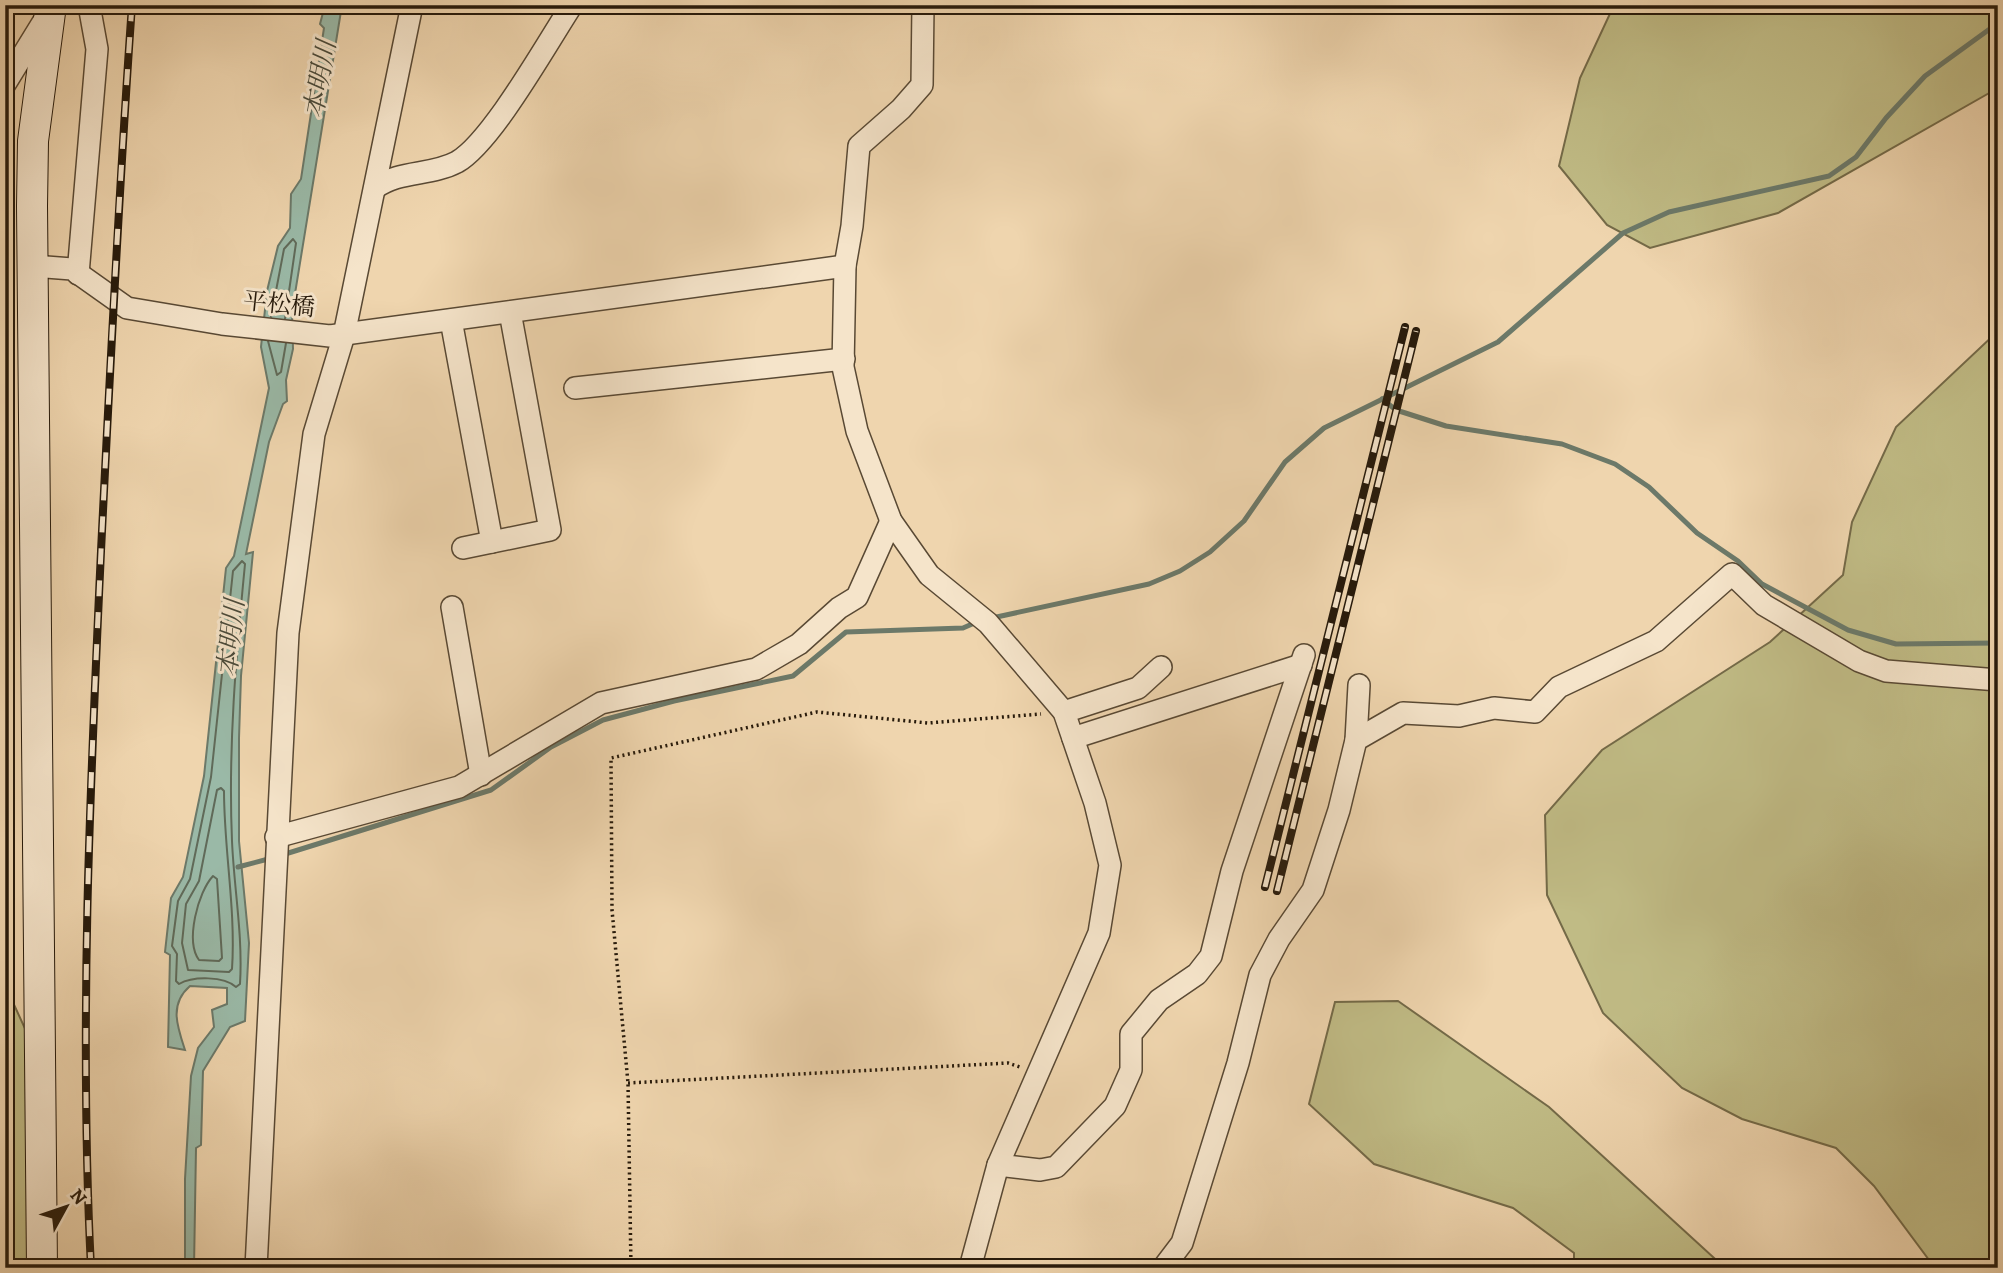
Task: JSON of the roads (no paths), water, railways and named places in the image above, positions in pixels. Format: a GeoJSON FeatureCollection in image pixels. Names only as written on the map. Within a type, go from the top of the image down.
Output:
{"type":"FeatureCollection","features":[{"type":"Feature","properties":{"kind":"street"},"geometry":{"type":"LineString","coordinates":[[78,274],[97,49],[89,5]]}},
{"type":"Feature","properties":{"kind":"street"},"geometry":{"type":"LineString","coordinates":[[256,1268],[288,633],[314,434],[375,188],[396,71],[412,5]]}},
{"type":"Feature","properties":{"kind":"street"},"geometry":{"type":"LineString","coordinates":[[375,188],[387,179],[457,162],[493,130],[502,111],[572,5]]}},
{"type":"Feature","properties":{"kind":"street"},"geometry":{"type":"LineString","coordinates":[[923,5],[922,85],[901,110],[859,146],[852,226],[845,266],[844,359],[857,431],[891,521],[929,575],[982,616],[1064,712],[1095,803],[1111,865],[1099,933],[1040,1074],[998,1165],[970,1268]]}},
{"type":"Feature","properties":{"kind":"street"},"geometry":{"type":"LineString","coordinates":[[5,84],[50,8]]}},
{"type":"Feature","properties":{"kind":"street"},"geometry":{"type":"LineString","coordinates":[[42,1268],[33,141],[50,8]]}},
{"type":"Feature","properties":{"kind":"street"},"geometry":{"type":"LineString","coordinates":[[33,266],[72,269],[78,274]]}},
{"type":"Feature","properties":{"kind":"street","name":"平松橋"},"geometry":{"type":"LineString","coordinates":[[78,274],[127,308],[222,324],[337,335],[845,266]]}},
{"type":"Feature","properties":{"kind":"street"},"geometry":{"type":"LineString","coordinates":[[463,548],[550,530],[510,312]]}},
{"type":"Feature","properties":{"kind":"street"},"geometry":{"type":"LineString","coordinates":[[451,320],[492,542]]}},
{"type":"Feature","properties":{"kind":"street"},"geometry":{"type":"LineString","coordinates":[[575,388],[844,359]]}},
{"type":"Feature","properties":{"kind":"street"},"geometry":{"type":"LineString","coordinates":[[276,841],[459,787],[601,703],[756,669],[799,644],[839,608],[857,597],[891,521]]}},
{"type":"Feature","properties":{"kind":"street"},"geometry":{"type":"LineString","coordinates":[[1356,740],[1403,713],[1459,716],[1494,708],[1535,712],[1559,687],[1656,641],[1732,574],[1764,605],[1859,661],[1886,671],[1998,680]]}},
{"type":"Feature","properties":{"kind":"street"},"geometry":{"type":"LineString","coordinates":[[453,607],[481,775]]}},
{"type":"Feature","properties":{"kind":"street"},"geometry":{"type":"LineString","coordinates":[[998,1165],[1040,1170],[1056,1167],[1115,1106],[1131,1070],[1131,1034],[1159,1000],[1197,974],[1211,956],[1232,871],[1303,660],[1073,738]]}},
{"type":"Feature","properties":{"kind":"street"},"geometry":{"type":"LineString","coordinates":[[1064,712],[1138,688],[1161,667]]}},
{"type":"Feature","properties":{"kind":"street"},"geometry":{"type":"LineString","coordinates":[[1163,1268],[1182,1243],[1238,1063],[1260,975],[1279,939],[1313,890],[1339,810],[1356,740],[1359,685]]}},
{"type":"Feature","properties":{"kind":"water","name":"本明川"},"geometry":{"type":"Polygon","coordinates":[[[325,5],[342,5],[292,312],[293,349],[286,380],[287,401],[283,404],[269,442],[246,554],[253,552],[241,676],[239,738],[239,841],[249,943],[245,1021],[230,1027],[203,1071],[201,1145],[196,1148],[194,1268],[185,1268],[185,1179],[191,1076],[198,1048],[214,1027],[212,1010],[227,1004],[227,988],[190,986],[183,993],[179,1000],[177,1016],[185,1050],[168,1047],[170,955],[165,952],[171,898],[183,877],[204,776],[226,568],[234,556],[269,388],[261,347],[267,291],[278,246],[290,228],[291,194],[301,179],[324,28],[320,24],[325,5]]]}},
{"type":"Feature","properties":{"kind":"waterway"},"geometry":{"type":"LineString","coordinates":[[992,618],[1149,584],[1180,571],[1210,552],[1244,521],[1285,462],[1324,428],[1498,342],[1623,233],[1669,212],[1829,176],[1856,157],[1886,118],[1925,76],[1998,23]]}},
{"type":"Feature","properties":{"kind":"waterway"},"geometry":{"type":"LineString","coordinates":[[1382,399],[1396,410],[1446,426],[1562,444],[1615,464],[1649,487],[1697,533],[1738,561],[1762,584],[1848,630],[1896,644],[1998,643]]}},
{"type":"Feature","properties":{"kind":"waterway"},"geometry":{"type":"LineString","coordinates":[[282,855],[491,790],[551,747],[603,720],[674,701],[793,676],[846,632],[963,628],[979,621]]}},
{"type":"Feature","properties":{"kind":"waterway"},"geometry":{"type":"LineString","coordinates":[[238,867],[272,858]]}},
{"type":"Feature","properties":{"kind":"railway"},"geometry":{"type":"LineString","coordinates":[[91,1268],[86,1089],[87,909],[111,346],[132,5]]}},
{"type":"Feature","properties":{"kind":"railway"},"geometry":{"type":"LineString","coordinates":[[1265,887],[1405,327]]}},
{"type":"Feature","properties":{"kind":"railway"},"geometry":{"type":"LineString","coordinates":[[1277,891],[1416,331]]}}]}
